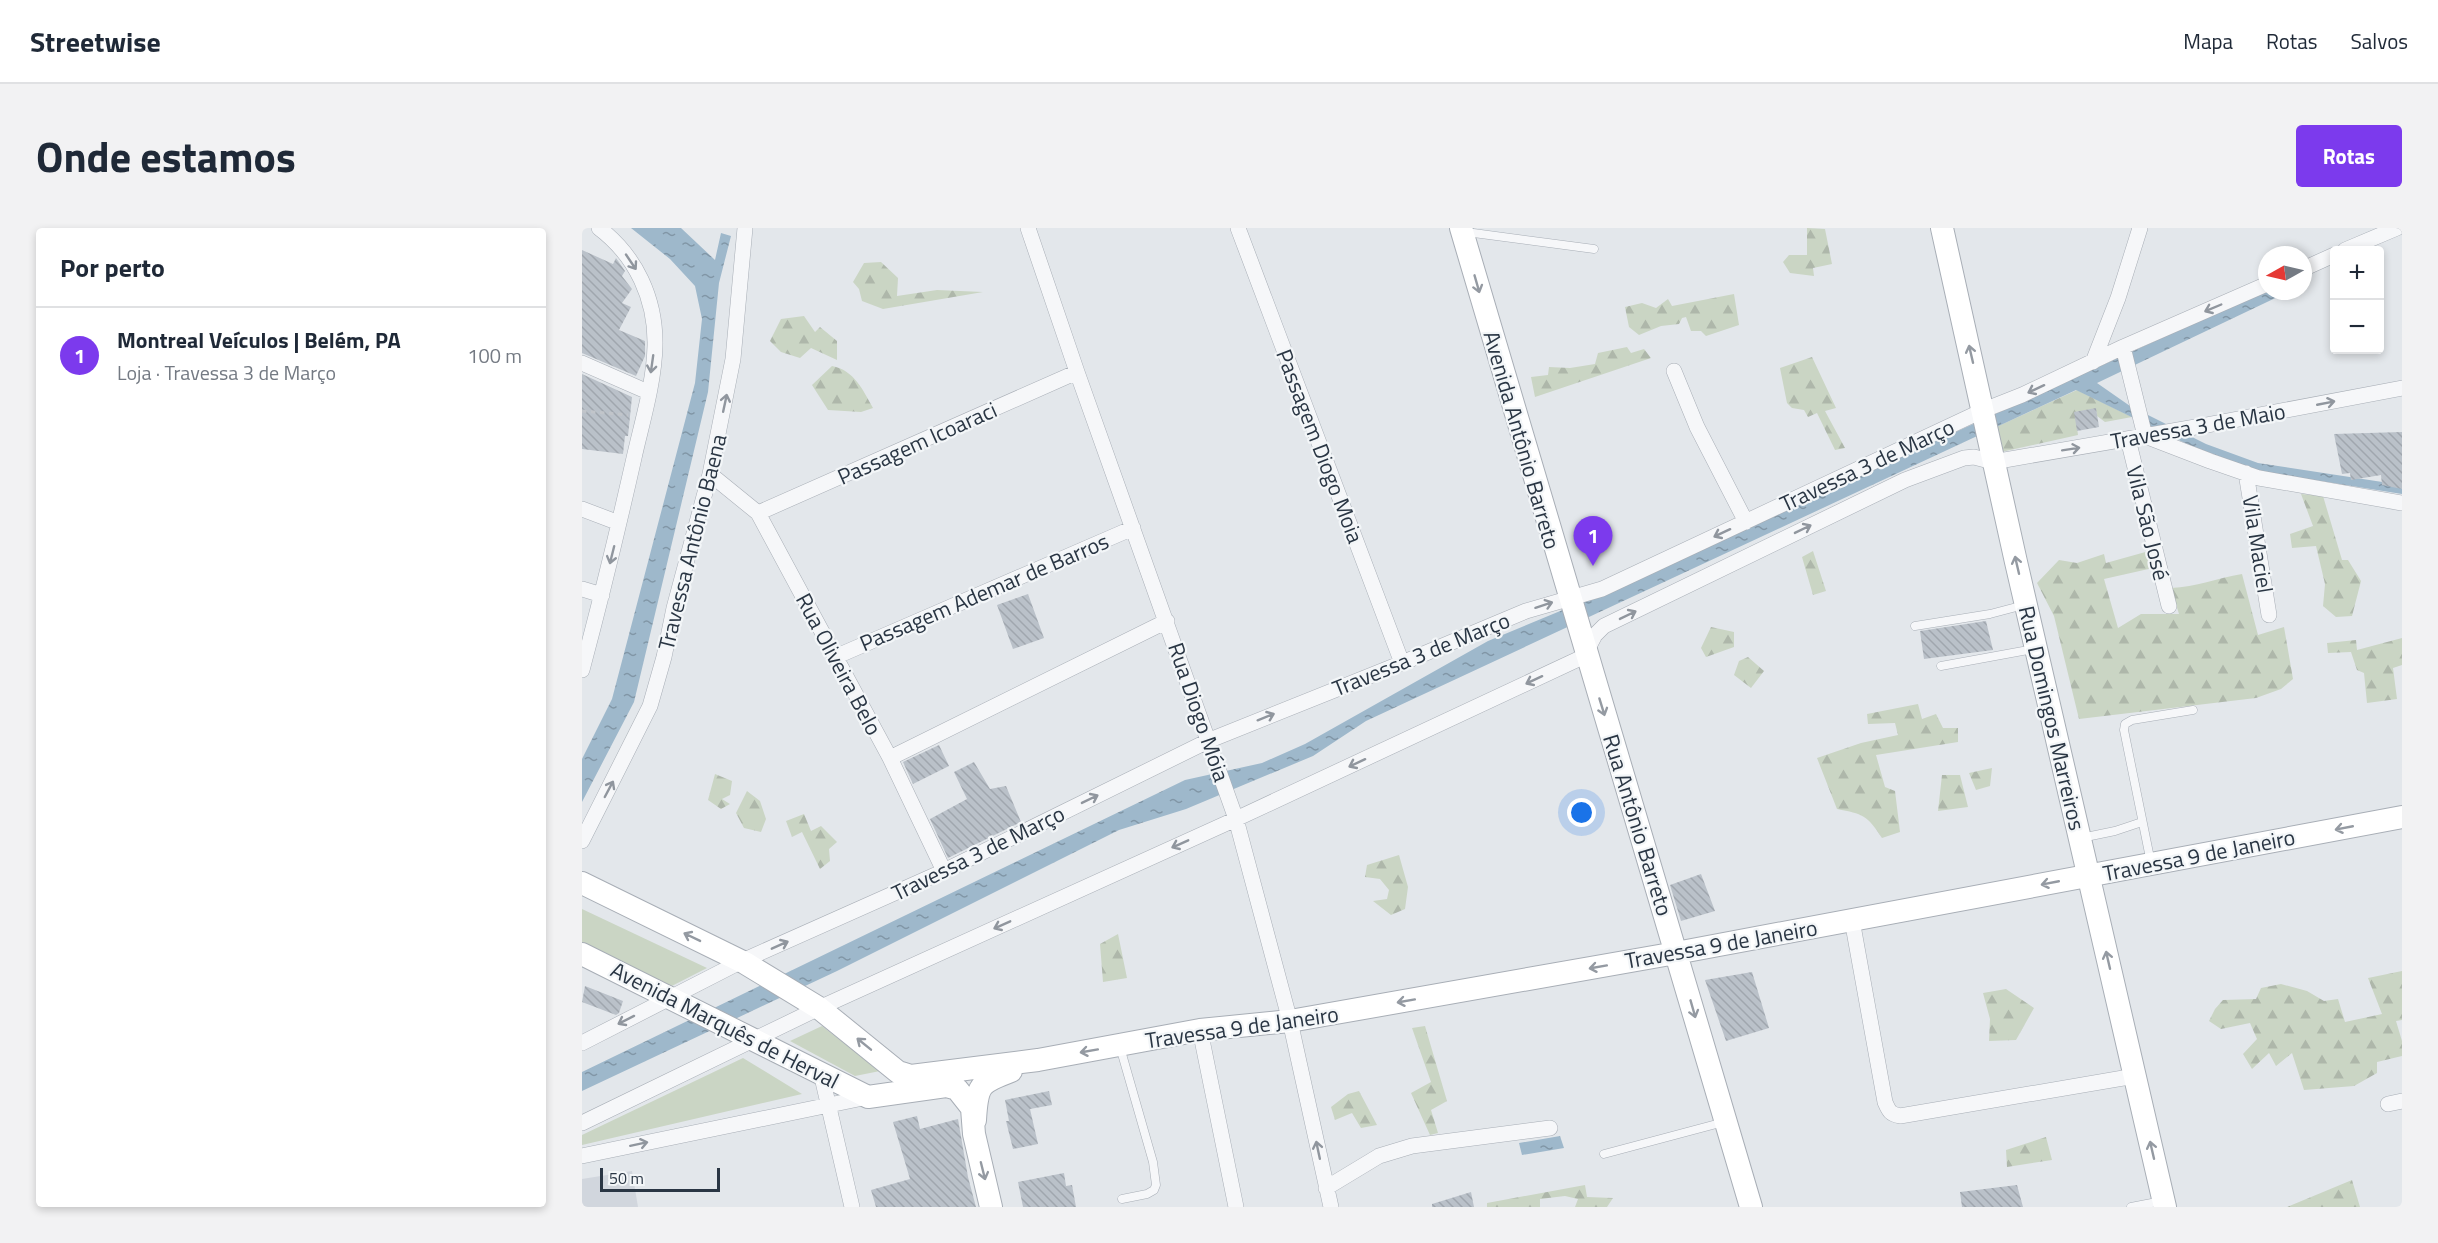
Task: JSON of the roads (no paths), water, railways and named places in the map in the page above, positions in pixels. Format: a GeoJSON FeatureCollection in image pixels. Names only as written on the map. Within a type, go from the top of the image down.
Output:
{"type":"FeatureCollection","features":[{"type":"Feature","properties":{"kind":"main road","name":"Rua Domingos Marreiros"},"geometry":{"type":"LineString","coordinates":[[1942,228],[1984,411],[1992,458],[2164,1204]]}},
{"type":"Feature","properties":{"kind":"main road","name":"Avenida Antônio Barreto"},"geometry":{"type":"LineString","coordinates":[[1461,230],[1586,653]]}},
{"type":"Feature","properties":{"kind":"main road","name":"Rua Antônio Barreto"},"geometry":{"type":"LineString","coordinates":[[1586,653],[1751,1207]]}},
{"type":"Feature","properties":{"kind":"main road","name":"Travessa 9 de Janeiro"},"geometry":{"type":"LineString","coordinates":[[1038,1060],[1200,1030],[1290,1021],[1676,953],[2402,817]]}},
{"type":"Feature","properties":{"kind":"main road","name":"Avenida Marquês de Herval"},"geometry":{"type":"LineString","coordinates":[[582,883],[743,962],[818,1007],[898,1072],[911,1076],[1038,1060]]}},
{"type":"Feature","properties":{"kind":"main road","name":"Avenida Marquês de Herval"},"geometry":{"type":"LineString","coordinates":[[582,954],[868,1097]]}},
{"type":"Feature","properties":{"kind":"main road"},"geometry":{"type":"LineString","coordinates":[[974,1134],[978,1090],[985,1083],[1038,1060]]}},
{"type":"Feature","properties":{"kind":"main road"},"geometry":{"type":"LineString","coordinates":[[868,1097],[946,1086],[957,1089],[972,1108],[974,1134],[992,1207]]}},
{"type":"Feature","properties":{"kind":"street"},"geometry":{"type":"LineString","coordinates":[[582,670],[619,523],[648,392],[655,346],[650,306],[636,266],[615,240],[599,228]]}},
{"type":"Feature","properties":{"kind":"street","name":"Travessa Antônio Baena"},"geometry":{"type":"LineString","coordinates":[[582,841],[650,706],[710,474],[734,359],[745,228]]}},
{"type":"Feature","properties":{"kind":"street","name":"Rua Diogo Móia"},"geometry":{"type":"LineString","coordinates":[[1028,228],[1235,815],[1290,1021],[1331,1207]]}},
{"type":"Feature","properties":{"kind":"street","name":"Passagem Diogo Moia"},"geometry":{"type":"LineString","coordinates":[[1238,228],[1402,663]]}},
{"type":"Feature","properties":{"kind":"street"},"geometry":{"type":"LineString","coordinates":[[2093,362],[2118,298],[2140,228]]}},
{"type":"Feature","properties":{"kind":"street"},"geometry":{"type":"LineString","coordinates":[[2354,246],[2397,228]]}},
{"type":"Feature","properties":{"kind":"street"},"geometry":{"type":"LineString","coordinates":[[2312,265],[2330,257]]}},
{"type":"Feature","properties":{"kind":"street","name":"Travessa 3 de Março"},"geometry":{"type":"LineString","coordinates":[[582,1043],[743,962],[944,871],[1210,740],[1526,611],[1602,589],[2093,362],[2125,357],[2258,289]]}},
{"type":"Feature","properties":{"kind":"street"},"geometry":{"type":"LineString","coordinates":[[2125,357],[2146,425],[2259,478],[2402,503]]}},
{"type":"Feature","properties":{"kind":"street"},"geometry":{"type":"LineString","coordinates":[[582,363],[648,392]]}},
{"type":"Feature","properties":{"kind":"street"},"geometry":{"type":"LineString","coordinates":[[1674,370],[1697,427],[1746,522]]}},
{"type":"Feature","properties":{"kind":"street","name":"Passagem Icoaraci"},"geometry":{"type":"LineString","coordinates":[[758,513],[1077,372]]}},
{"type":"Feature","properties":{"kind":"street","name":"Travessa 3 de Maio"},"geometry":{"type":"LineString","coordinates":[[1992,458],[2128,439],[2146,425],[2207,425],[2402,388]]}},
{"type":"Feature","properties":{"kind":"street","name":"Vila São José"},"geometry":{"type":"LineString","coordinates":[[2128,439],[2169,606]]}},
{"type":"Feature","properties":{"kind":"street","name":"Travessa 3 de Março"},"geometry":{"type":"LineString","coordinates":[[1586,653],[1595,635],[1604,626],[1905,480],[1964,458],[1992,458]]}},
{"type":"Feature","properties":{"kind":"street","name":"Vila Maciel"},"geometry":{"type":"LineString","coordinates":[[2246,473],[2269,615]]}},
{"type":"Feature","properties":{"kind":"street","name":"Rua Oliveira Belo"},"geometry":{"type":"LineString","coordinates":[[710,474],[758,513],[890,758],[944,871]]}},
{"type":"Feature","properties":{"kind":"street"},"geometry":{"type":"LineString","coordinates":[[582,509],[619,523]]}},
{"type":"Feature","properties":{"kind":"street","name":"Passagem Ademar de Barros"},"geometry":{"type":"LineString","coordinates":[[835,657],[1133,528]]}},
{"type":"Feature","properties":{"kind":"street"},"geometry":{"type":"LineString","coordinates":[[582,589],[602,595]]}},
{"type":"Feature","properties":{"kind":"street"},"geometry":{"type":"LineString","coordinates":[[890,758],[1167,621]]}},
{"type":"Feature","properties":{"kind":"street"},"geometry":{"type":"LineString","coordinates":[[582,1123],[818,1007],[1586,653]]}},
{"type":"Feature","properties":{"kind":"street"},"geometry":{"type":"LineString","coordinates":[[1852,920],[1885,1102],[1889,1112],[1893,1115],[1900,1116],[2136,1076]]}},
{"type":"Feature","properties":{"kind":"street"},"geometry":{"type":"LineString","coordinates":[[1200,1030],[1236,1207]]}},
{"type":"Feature","properties":{"kind":"street"},"geometry":{"type":"LineString","coordinates":[[821,1073],[852,1207]]}},
{"type":"Feature","properties":{"kind":"street"},"geometry":{"type":"LineString","coordinates":[[582,1156],[868,1097]]}},
{"type":"Feature","properties":{"kind":"street"},"geometry":{"type":"LineString","coordinates":[[1326,1188],[1379,1156],[1412,1146],[1550,1128]]}},
{"type":"Feature","properties":{"kind":"lane"},"geometry":{"type":"LineString","coordinates":[[1461,230],[1594,249]]}},
{"type":"Feature","properties":{"kind":"lane"},"geometry":{"type":"LineString","coordinates":[[1915,626],[1990,614],[2026,604]]}},
{"type":"Feature","properties":{"kind":"lane"},"geometry":{"type":"LineString","coordinates":[[1941,666],[2036,649]]}},
{"type":"Feature","properties":{"kind":"lane"},"geometry":{"type":"LineString","coordinates":[[2151,864],[2124,730],[2125,724],[2132,720],[2193,710]]}},
{"type":"Feature","properties":{"kind":"lane"},"geometry":{"type":"LineString","coordinates":[[2080,838],[2115,831],[2142,822]]}},
{"type":"Feature","properties":{"kind":"lane"},"geometry":{"type":"LineString","coordinates":[[1120,1045],[1153,1162],[1156,1185],[1154,1190],[1147,1194],[1122,1199]]}},
{"type":"Feature","properties":{"kind":"lane"},"geometry":{"type":"LineString","coordinates":[[1604,1154],[1726,1122]]}},
{"type":"Feature","properties":{"kind":"lane"},"geometry":{"type":"LineString","coordinates":[[2131,1207],[2164,1204]]}},
{"type":"Feature","properties":{"kind":"water"},"geometry":{"type":"Polygon","coordinates":[[[631,228],[681,228],[715,260],[721,233],[731,236],[719,283],[708,392],[634,702],[582,802],[582,759],[612,699],[695,383],[702,319],[695,286],[670,259],[631,228]]]}},
{"type":"Feature","properties":{"kind":"water"},"geometry":{"type":"Polygon","coordinates":[[[2258,294],[2258,300],[2271,300],[2097,383],[2130,406],[2206,444],[2258,463],[2402,485],[2402,494],[2258,471],[2189,445],[2076,390],[1366,721],[1313,756],[1186,809],[1119,830],[837,971],[582,1091],[582,1072],[1185,780],[1262,763],[1305,744],[1488,641],[1594,597],[2258,294]]]}},
{"type":"Feature","properties":{"kind":"water"},"geometry":{"type":"Polygon","coordinates":[[[1560,1136],[1564,1148],[1522,1155],[1519,1143],[1560,1136]]]}},
{"type":"Feature","properties":{"kind":"place","name":"Montreal Veículos | Belém, PA"},"geometry":{"type":"Point","coordinates":[1593,566]}}]}
